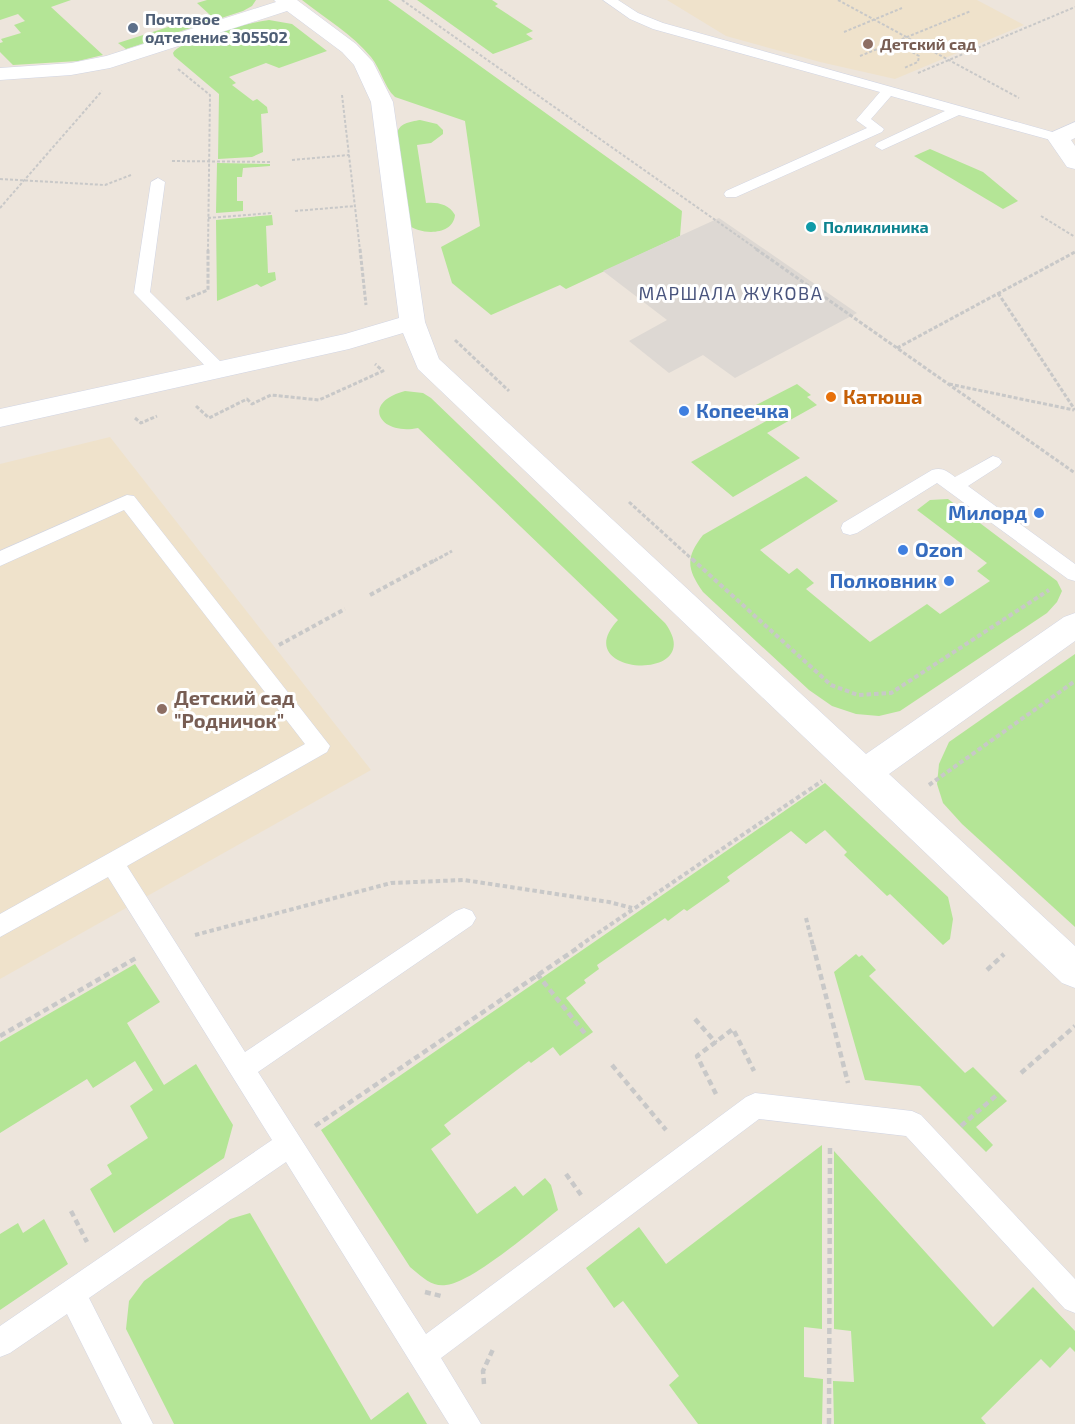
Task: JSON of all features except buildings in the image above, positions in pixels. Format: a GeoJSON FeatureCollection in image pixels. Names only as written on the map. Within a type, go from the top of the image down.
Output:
{"type":"FeatureCollection","features":[{"type":"Feature","properties":{"kind":"street"},"geometry":{"type":"LineString","coordinates":[[0,74],[71,69],[110,62],[287,2],[349,48],[363,62],[382,102],[412,322],[427,363],[1075,971]]}},
{"type":"Feature","properties":{"kind":"street"},"geometry":{"type":"LineString","coordinates":[[1066,134],[1075,162]]}},
{"type":"Feature","properties":{"kind":"street"},"geometry":{"type":"LineString","coordinates":[[0,418],[349,341],[412,322]]}},
{"type":"Feature","properties":{"kind":"street"},"geometry":{"type":"LineString","coordinates":[[863,774],[1075,626]]}},
{"type":"Feature","properties":{"kind":"lane"},"geometry":{"type":"LineString","coordinates":[[609,0],[634,16],[658,26],[956,111],[1066,134]]}},
{"type":"Feature","properties":{"kind":"lane"},"geometry":{"type":"LineString","coordinates":[[730,194],[877,129],[863,120],[887,92]]}},
{"type":"Feature","properties":{"kind":"lane"},"geometry":{"type":"LineString","coordinates":[[882,146],[956,111]]}},
{"type":"Feature","properties":{"kind":"lane"},"geometry":{"type":"LineString","coordinates":[[158,182],[142,293],[219,370]]}},
{"type":"Feature","properties":{"kind":"lane"},"geometry":{"type":"LineString","coordinates":[[955,486],[993,462]]}},
{"type":"Feature","properties":{"kind":"lane"},"geometry":{"type":"LineString","coordinates":[[850,528],[939,474],[1075,574]]}},
{"type":"Feature","properties":{"kind":"lane"},"geometry":{"type":"LineString","coordinates":[[0,559],[127,501],[319,746],[0,926]]}},
{"type":"Feature","properties":{"kind":"lane"},"geometry":{"type":"LineString","coordinates":[[112,863],[242,1070],[300,1137],[422,1355],[466,1424]]}},
{"type":"Feature","properties":{"kind":"lane"},"geometry":{"type":"LineString","coordinates":[[242,1070],[464,918]]}},
{"type":"Feature","properties":{"kind":"lane"},"geometry":{"type":"LineString","coordinates":[[422,1355],[755,1106],[912,1124],[1075,1299]]}},
{"type":"Feature","properties":{"kind":"lane"},"geometry":{"type":"LineString","coordinates":[[0,1343],[300,1137]]}},
{"type":"Feature","properties":{"kind":"lane"},"geometry":{"type":"LineString","coordinates":[[72,1295],[138,1424]]}},
{"type":"Feature","properties":{"kind":"path"},"geometry":{"type":"LineString","coordinates":[[402,0],[1075,473]]}},
{"type":"Feature","properties":{"kind":"path"},"geometry":{"type":"LineString","coordinates":[[838,0],[1028,103]]}},
{"type":"Feature","properties":{"kind":"path"},"geometry":{"type":"LineString","coordinates":[[918,72],[1075,7]]}},
{"type":"Feature","properties":{"kind":"path"},"geometry":{"type":"LineString","coordinates":[[844,32],[902,8]]}},
{"type":"Feature","properties":{"kind":"path"},"geometry":{"type":"LineString","coordinates":[[854,59],[971,11]]}},
{"type":"Feature","properties":{"kind":"path"},"geometry":{"type":"LineString","coordinates":[[895,42],[919,56],[918,62],[901,69]]}},
{"type":"Feature","properties":{"kind":"path"},"geometry":{"type":"LineString","coordinates":[[159,311],[207,290],[210,94],[175,67]]}},
{"type":"Feature","properties":{"kind":"path"},"geometry":{"type":"LineString","coordinates":[[0,208],[102,90]]}},
{"type":"Feature","properties":{"kind":"path"},"geometry":{"type":"LineString","coordinates":[[191,401],[209,418],[247,399],[252,404],[271,395],[319,400],[383,371],[349,341],[345,329],[366,314],[342,93]]}},
{"type":"Feature","properties":{"kind":"path"},"geometry":{"type":"LineString","coordinates":[[292,160],[349,155]]}},
{"type":"Feature","properties":{"kind":"path"},"geometry":{"type":"LineString","coordinates":[[295,211],[355,206]]}},
{"type":"Feature","properties":{"kind":"path"},"geometry":{"type":"LineString","coordinates":[[208,218],[272,213]]}},
{"type":"Feature","properties":{"kind":"path"},"geometry":{"type":"LineString","coordinates":[[1041,216],[1075,237]]}},
{"type":"Feature","properties":{"kind":"path"},"geometry":{"type":"LineString","coordinates":[[897,348],[1075,252]]}},
{"type":"Feature","properties":{"kind":"path"},"geometry":{"type":"LineString","coordinates":[[998,293],[1075,410]]}},
{"type":"Feature","properties":{"kind":"path"},"geometry":{"type":"LineString","coordinates":[[448,334],[511,393]]}},
{"type":"Feature","properties":{"kind":"path"},"geometry":{"type":"LineString","coordinates":[[948,384],[1075,410]]}},
{"type":"Feature","properties":{"kind":"path"},"geometry":{"type":"LineString","coordinates":[[129,411],[141,423],[161,414]]}},
{"type":"Feature","properties":{"kind":"path"},"geometry":{"type":"LineString","coordinates":[[621,495],[831,685],[858,695],[891,693],[1075,574]]}},
{"type":"Feature","properties":{"kind":"path"},"geometry":{"type":"LineString","coordinates":[[370,595],[452,550]]}},
{"type":"Feature","properties":{"kind":"path"},"geometry":{"type":"LineString","coordinates":[[252,660],[345,609]]}},
{"type":"Feature","properties":{"kind":"path"},"geometry":{"type":"LineString","coordinates":[[898,806],[1075,681]]}},
{"type":"Feature","properties":{"kind":"path"},"geometry":{"type":"LineString","coordinates":[[300,1137],[632,908],[827,777]]}},
{"type":"Feature","properties":{"kind":"path"},"geometry":{"type":"LineString","coordinates":[[0,1036],[163,943],[391,883],[464,880],[609,902],[632,908]]}},
{"type":"Feature","properties":{"kind":"path"},"geometry":{"type":"LineString","coordinates":[[806,918],[849,1086],[830,1116],[829,1424]]}},
{"type":"Feature","properties":{"kind":"path"},"geometry":{"type":"LineString","coordinates":[[987,970],[1010,949]]}},
{"type":"Feature","properties":{"kind":"path"},"geometry":{"type":"LineString","coordinates":[[537,974],[588,1036]]}},
{"type":"Feature","properties":{"kind":"path"},"geometry":{"type":"LineString","coordinates":[[695,1019],[716,1043]]}},
{"type":"Feature","properties":{"kind":"path"},"geometry":{"type":"LineString","coordinates":[[1021,1073],[1075,1026]]}},
{"type":"Feature","properties":{"kind":"path"},"geometry":{"type":"LineString","coordinates":[[718,1099],[697,1056],[733,1029],[754,1071]]}},
{"type":"Feature","properties":{"kind":"path"},"geometry":{"type":"LineString","coordinates":[[612,1065],[670,1135]]}},
{"type":"Feature","properties":{"kind":"path"},"geometry":{"type":"LineString","coordinates":[[955,1131],[999,1093]]}},
{"type":"Feature","properties":{"kind":"path"},"geometry":{"type":"LineString","coordinates":[[566,1174],[585,1200]]}},
{"type":"Feature","properties":{"kind":"path"},"geometry":{"type":"LineString","coordinates":[[70,1211],[92,1253]]}},
{"type":"Feature","properties":{"kind":"path"},"geometry":{"type":"LineString","coordinates":[[484,1394],[483,1371],[490,1352],[496,1345]]}},
{"type":"Feature","properties":{"kind":"shaded area","name":"Детский сад"},"geometry":{"type":"Polygon","coordinates":[[[667,0],[977,0],[1024,25],[895,79],[820,62],[726,36],[667,0]]]}},
{"type":"Feature","properties":{"kind":"shaded area"},"geometry":{"type":"Polygon","coordinates":[[[719,218],[857,313],[735,378],[703,355],[669,373],[629,341],[667,320],[603,271],[719,218]]]}},
{"type":"Feature","properties":{"kind":"shaded area","name":"Детский сад \"Родничок\""},"geometry":{"type":"Polygon","coordinates":[[[110,437],[371,770],[0,979],[0,464],[110,437]]]}},
{"type":"Feature","properties":{"kind":"green space"},"geometry":{"type":"Polygon","coordinates":[[[0,0],[71,0],[51,7],[103,55],[78,61],[13,65],[0,52],[0,43],[3,42],[1,39],[21,33],[14,25],[25,21],[18,14],[0,20],[0,0]]]}},
{"type":"Feature","properties":{"kind":"green space"},"geometry":{"type":"Polygon","coordinates":[[[207,0],[256,0],[252,6],[243,11],[126,49],[118,43],[209,14],[197,3],[207,0]]]}},
{"type":"Feature","properties":{"kind":"green space"},"geometry":{"type":"Polygon","coordinates":[[[302,0],[388,0],[682,211],[680,236],[566,289],[560,285],[491,315],[452,283],[441,247],[480,226],[465,121],[395,97],[364,49],[302,0]]]}},
{"type":"Feature","properties":{"kind":"green space"},"geometry":{"type":"Polygon","coordinates":[[[417,0],[492,0],[498,4],[495,6],[533,31],[526,34],[533,39],[493,54],[417,0]]]}},
{"type":"Feature","properties":{"kind":"green space"},"geometry":{"type":"Polygon","coordinates":[[[269,20],[292,24],[327,51],[279,68],[266,63],[229,77],[236,83],[232,85],[253,101],[257,99],[267,107],[268,113],[261,114],[263,152],[252,157],[218,159],[219,94],[173,53],[178,48],[202,37],[269,20]]]}},
{"type":"Feature","properties":{"kind":"green space"},"geometry":{"type":"Polygon","coordinates":[[[420,120],[437,124],[443,130],[443,134],[431,143],[417,145],[426,203],[442,204],[455,215],[449,227],[436,232],[421,231],[408,225],[397,135],[402,126],[420,120]]]}},
{"type":"Feature","properties":{"kind":"green space"},"geometry":{"type":"Polygon","coordinates":[[[930,149],[983,172],[1018,201],[1003,209],[914,156],[930,149]]]}},
{"type":"Feature","properties":{"kind":"green space"},"geometry":{"type":"Polygon","coordinates":[[[217,163],[270,164],[270,166],[243,168],[242,177],[237,177],[237,201],[243,201],[243,211],[216,213],[217,163]]]}},
{"type":"Feature","properties":{"kind":"green space"},"geometry":{"type":"Polygon","coordinates":[[[272,215],[273,225],[266,226],[268,273],[275,272],[276,280],[261,287],[257,284],[217,301],[216,220],[272,215]]]}},
{"type":"Feature","properties":{"kind":"green space"},"geometry":{"type":"Polygon","coordinates":[[[797,384],[811,395],[807,397],[817,405],[767,433],[800,458],[733,497],[691,462],[770,419],[754,406],[797,384]]]}},
{"type":"Feature","properties":{"kind":"green space"},"geometry":{"type":"Polygon","coordinates":[[[405,391],[423,393],[431,398],[665,623],[674,643],[669,656],[656,664],[638,665],[621,662],[609,653],[607,639],[618,620],[418,428],[394,427],[385,423],[380,417],[379,410],[383,403],[391,396],[405,391]]]}},
{"type":"Feature","properties":{"kind":"green space"},"geometry":{"type":"Polygon","coordinates":[[[806,476],[838,501],[760,550],[789,574],[797,568],[814,583],[806,589],[870,642],[927,604],[940,614],[990,581],[977,571],[987,563],[917,510],[930,500],[948,499],[1057,581],[1062,591],[1057,602],[1047,613],[900,711],[879,716],[856,714],[832,706],[809,690],[703,592],[694,577],[690,564],[693,550],[703,535],[806,476]]]}},
{"type":"Feature","properties":{"kind":"green space"},"geometry":{"type":"Polygon","coordinates":[[[1075,654],[1075,927],[962,824],[943,803],[937,784],[939,764],[949,742],[1075,654]]]}},
{"type":"Feature","properties":{"kind":"green space"},"geometry":{"type":"Polygon","coordinates":[[[825,783],[948,897],[953,919],[950,939],[943,945],[890,894],[887,896],[844,855],[847,852],[825,830],[806,844],[791,831],[727,877],[730,881],[687,911],[684,909],[668,921],[665,918],[597,965],[599,969],[584,980],[586,983],[566,998],[593,1032],[560,1056],[553,1047],[531,1063],[529,1061],[444,1125],[451,1134],[431,1149],[477,1214],[515,1186],[523,1196],[545,1178],[551,1185],[558,1210],[503,1254],[458,1282],[446,1285],[436,1284],[418,1274],[410,1267],[321,1130],[825,783]]]}},
{"type":"Feature","properties":{"kind":"green space"},"geometry":{"type":"Polygon","coordinates":[[[856,954],[859,957],[862,955],[876,970],[869,976],[965,1073],[973,1067],[1007,1101],[976,1127],[993,1145],[986,1152],[920,1086],[865,1080],[834,972],[856,954]]]}},
{"type":"Feature","properties":{"kind":"green space"},"geometry":{"type":"Polygon","coordinates":[[[135,964],[160,1002],[127,1023],[164,1085],[196,1064],[233,1125],[224,1158],[114,1233],[90,1189],[112,1174],[107,1165],[148,1138],[130,1106],[153,1090],[135,1061],[93,1088],[87,1079],[0,1133],[0,1042],[135,964]]]}},
{"type":"Feature","properties":{"kind":"green space"},"geometry":{"type":"Polygon","coordinates":[[[822,1145],[822,1329],[804,1327],[804,1377],[823,1379],[822,1424],[698,1424],[669,1385],[679,1376],[623,1301],[614,1308],[586,1268],[639,1227],[666,1264],[822,1145]]]}},
{"type":"Feature","properties":{"kind":"green space"},"geometry":{"type":"Polygon","coordinates":[[[834,1151],[993,1327],[1033,1287],[1075,1331],[1075,1352],[1070,1347],[1050,1368],[1041,1359],[981,1418],[986,1424],[834,1424],[833,1381],[854,1382],[851,1331],[834,1329],[834,1151]]]}},
{"type":"Feature","properties":{"kind":"green space"},"geometry":{"type":"Polygon","coordinates":[[[250,1213],[371,1420],[408,1392],[427,1424],[174,1424],[126,1329],[129,1301],[144,1281],[230,1219],[250,1213]]]}},
{"type":"Feature","properties":{"kind":"green space"},"geometry":{"type":"Polygon","coordinates":[[[44,1219],[68,1264],[0,1310],[0,1234],[18,1223],[23,1233],[44,1219]]]}},
{"type":"Feature","properties":{"kind":"place","name":"Почтовое одтеление 305502"},"geometry":{"type":"Point","coordinates":[133,28]}},
{"type":"Feature","properties":{"kind":"place","name":"Детский сад"},"geometry":{"type":"Point","coordinates":[868,44]}},
{"type":"Feature","properties":{"kind":"place","name":"Поликлиника"},"geometry":{"type":"Point","coordinates":[811,227]}},
{"type":"Feature","properties":{"kind":"place","name":"Катюша"},"geometry":{"type":"Point","coordinates":[831,397]}},
{"type":"Feature","properties":{"kind":"place","name":"Копеечка"},"geometry":{"type":"Point","coordinates":[684,411]}},
{"type":"Feature","properties":{"kind":"place","name":"Милорд"},"geometry":{"type":"Point","coordinates":[1039,513]}},
{"type":"Feature","properties":{"kind":"place","name":"Ozon"},"geometry":{"type":"Point","coordinates":[903,550]}},
{"type":"Feature","properties":{"kind":"place","name":"Полковник"},"geometry":{"type":"Point","coordinates":[949,581]}},
{"type":"Feature","properties":{"kind":"place","name":"Детский сад \"Родничок\""},"geometry":{"type":"Point","coordinates":[162,709]}},
{"type":"Feature","properties":{"kind":"district","name":"МАРШАЛА ЖУКОВА"},"geometry":{"type":"Point","coordinates":[731,294]}}]}
